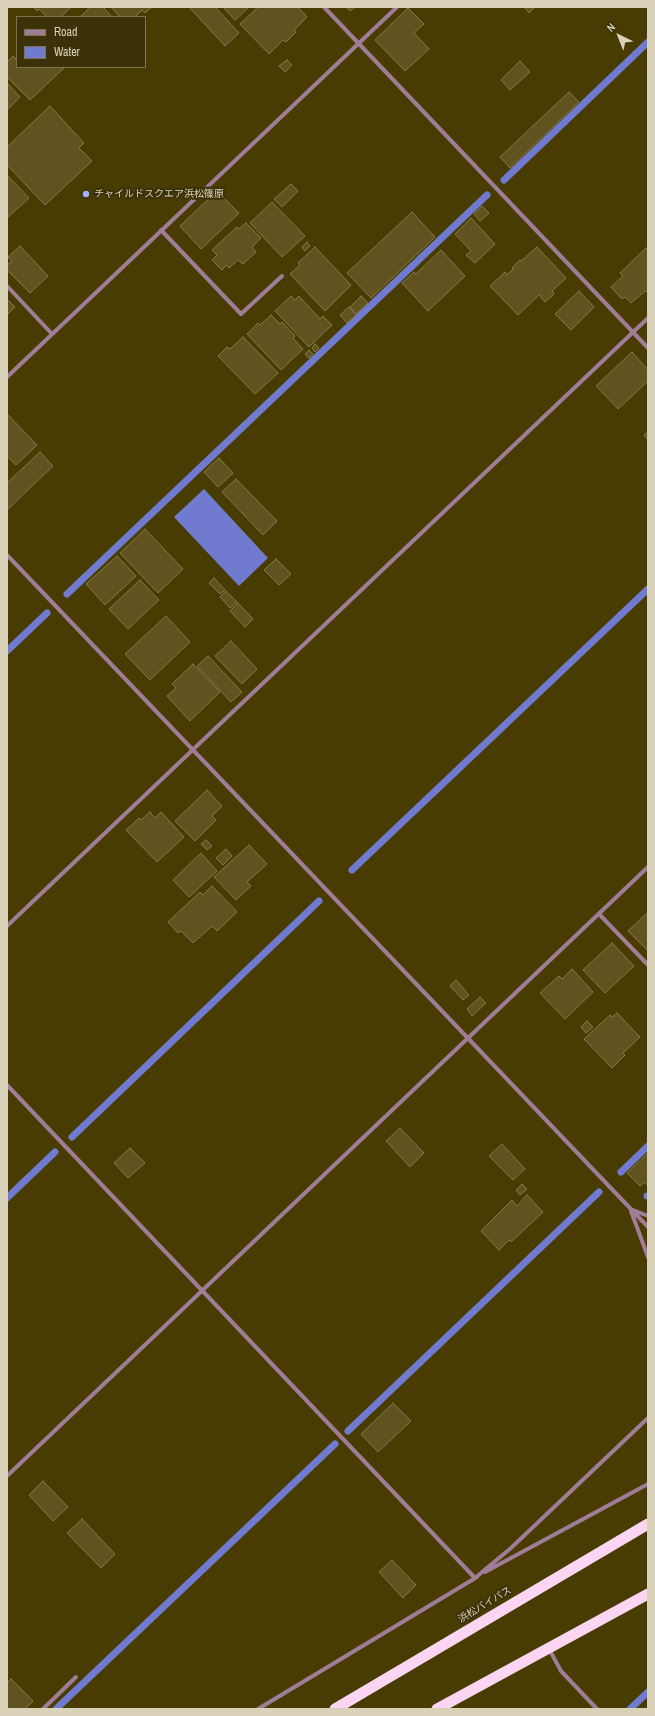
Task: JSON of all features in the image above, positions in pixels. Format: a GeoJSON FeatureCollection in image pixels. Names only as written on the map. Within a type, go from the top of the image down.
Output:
{"type":"FeatureCollection","features":[{"type":"Feature","properties":{"kind":"highway","name":"浜松バイパス"},"geometry":{"type":"LineString","coordinates":[[335,1709],[648,1524]]}},
{"type":"Feature","properties":{"kind":"highway"},"geometry":{"type":"LineString","coordinates":[[437,1709],[648,1594]]}},
{"type":"Feature","properties":{"kind":"street"},"geometry":{"type":"LineString","coordinates":[[324,7],[648,348]]}},
{"type":"Feature","properties":{"kind":"street"},"geometry":{"type":"LineString","coordinates":[[7,377],[396,7]]}},
{"type":"Feature","properties":{"kind":"street"},"geometry":{"type":"LineString","coordinates":[[162,230],[241,314],[282,276]]}},
{"type":"Feature","properties":{"kind":"street"},"geometry":{"type":"LineString","coordinates":[[7,286],[52,334]]}},
{"type":"Feature","properties":{"kind":"street"},"geometry":{"type":"LineString","coordinates":[[7,926],[648,318]]}},
{"type":"Feature","properties":{"kind":"street"},"geometry":{"type":"LineString","coordinates":[[7,555],[648,1227]]}},
{"type":"Feature","properties":{"kind":"street"},"geometry":{"type":"LineString","coordinates":[[7,1476],[648,867]]}},
{"type":"Feature","properties":{"kind":"street"},"geometry":{"type":"LineString","coordinates":[[600,914],[648,964]]}},
{"type":"Feature","properties":{"kind":"street"},"geometry":{"type":"LineString","coordinates":[[7,1085],[475,1578]]}},
{"type":"Feature","properties":{"kind":"street"},"geometry":{"type":"LineString","coordinates":[[630,1209],[648,1216]]}},
{"type":"Feature","properties":{"kind":"street"},"geometry":{"type":"LineString","coordinates":[[630,1209],[648,1257]]}},
{"type":"Feature","properties":{"kind":"street"},"geometry":{"type":"LineString","coordinates":[[475,1578],[511,1548],[648,1418]]}},
{"type":"Feature","properties":{"kind":"street"},"geometry":{"type":"LineString","coordinates":[[258,1709],[475,1578],[648,1484]]}},
{"type":"Feature","properties":{"kind":"street"},"geometry":{"type":"LineString","coordinates":[[549,1648],[561,1671],[597,1709]]}},
{"type":"Feature","properties":{"kind":"street"},"geometry":{"type":"LineString","coordinates":[[43,1709],[76,1677]]}},
{"type":"Feature","properties":{"kind":"water"},"geometry":{"type":"Polygon","coordinates":[[[204,489],[268,558],[239,586],[174,517],[204,489]]]}},
{"type":"Feature","properties":{"kind":"building"},"geometry":{"type":"Polygon","coordinates":[[[33,7],[71,7],[62,16],[46,16],[39,9],[37,11],[33,7]]]}},
{"type":"Feature","properties":{"kind":"building"},"geometry":{"type":"Polygon","coordinates":[[[90,7],[103,7],[111,16],[81,16],[90,7]]]}},
{"type":"Feature","properties":{"kind":"building"},"geometry":{"type":"Polygon","coordinates":[[[111,7],[152,7],[145,13],[142,10],[136,16],[119,16],[111,7]]]}},
{"type":"Feature","properties":{"kind":"building"},"geometry":{"type":"Polygon","coordinates":[[[189,7],[215,7],[239,33],[225,46],[189,7]]]}},
{"type":"Feature","properties":{"kind":"building"},"geometry":{"type":"Polygon","coordinates":[[[223,7],[249,7],[235,20],[223,7]]]}},
{"type":"Feature","properties":{"kind":"building"},"geometry":{"type":"Polygon","coordinates":[[[258,7],[298,7],[307,17],[294,30],[296,32],[286,42],[283,40],[269,54],[240,24],[258,7]]]}},
{"type":"Feature","properties":{"kind":"building"},"geometry":{"type":"Polygon","coordinates":[[[346,7],[355,7],[350,11],[346,7]]]}},
{"type":"Feature","properties":{"kind":"building"},"geometry":{"type":"Polygon","coordinates":[[[535,7],[529,13],[525,8],[535,7]]]}},
{"type":"Feature","properties":{"kind":"building"},"geometry":{"type":"Polygon","coordinates":[[[408,8],[424,24],[414,33],[429,49],[405,71],[375,40],[408,8]]]}},
{"type":"Feature","properties":{"kind":"building"},"geometry":{"type":"Polygon","coordinates":[[[13,56],[16,59],[16,68],[64,68],[30,100],[7,77],[7,62],[13,56]]]}},
{"type":"Feature","properties":{"kind":"building"},"geometry":{"type":"Polygon","coordinates":[[[287,60],[292,65],[285,72],[279,66],[287,60]]]}},
{"type":"Feature","properties":{"kind":"building"},"geometry":{"type":"Polygon","coordinates":[[[520,61],[530,72],[510,90],[501,80],[520,61]]]}},
{"type":"Feature","properties":{"kind":"building"},"geometry":{"type":"Polygon","coordinates":[[[7,83],[20,97],[7,110],[7,83]]]}},
{"type":"Feature","properties":{"kind":"building"},"geometry":{"type":"Polygon","coordinates":[[[569,92],[579,102],[510,168],[500,157],[569,92]]]}},
{"type":"Feature","properties":{"kind":"building"},"geometry":{"type":"Polygon","coordinates":[[[50,106],[84,143],[79,148],[92,161],[45,205],[7,165],[7,147],[50,106]]]}},
{"type":"Feature","properties":{"kind":"building"},"geometry":{"type":"Polygon","coordinates":[[[7,175],[29,198],[7,218],[7,175]]]}},
{"type":"Feature","properties":{"kind":"building"},"geometry":{"type":"Polygon","coordinates":[[[291,184],[298,191],[282,207],[274,199],[291,184]]]}},
{"type":"Feature","properties":{"kind":"building"},"geometry":{"type":"Polygon","coordinates":[[[217,191],[239,213],[201,249],[180,226],[217,191]]]}},
{"type":"Feature","properties":{"kind":"building"},"geometry":{"type":"Polygon","coordinates":[[[272,202],[305,236],[282,257],[250,223],[272,202]]]}},
{"type":"Feature","properties":{"kind":"building"},"geometry":{"type":"Polygon","coordinates":[[[482,206],[489,213],[480,221],[474,214],[482,206]]]}},
{"type":"Feature","properties":{"kind":"building"},"geometry":{"type":"Polygon","coordinates":[[[412,212],[435,237],[371,298],[347,273],[412,212]]]}},
{"type":"Feature","properties":{"kind":"building"},"geometry":{"type":"Polygon","coordinates":[[[471,218],[495,244],[475,263],[466,255],[471,251],[455,234],[471,218]]]}},
{"type":"Feature","properties":{"kind":"building"},"geometry":{"type":"Polygon","coordinates":[[[246,223],[261,238],[252,247],[256,252],[243,264],[238,260],[229,268],[226,265],[222,270],[212,260],[217,255],[212,250],[237,227],[239,229],[246,223]]]}},
{"type":"Feature","properties":{"kind":"building"},"geometry":{"type":"Polygon","coordinates":[[[307,242],[310,246],[305,251],[302,247],[307,242]]]}},
{"type":"Feature","properties":{"kind":"building"},"geometry":{"type":"Polygon","coordinates":[[[20,246],[48,276],[30,293],[7,270],[7,265],[12,261],[8,257],[20,246]]]}},
{"type":"Feature","properties":{"kind":"building"},"geometry":{"type":"Polygon","coordinates":[[[315,247],[351,285],[325,311],[290,274],[300,265],[298,263],[315,247]]]}},
{"type":"Feature","properties":{"kind":"building"},"geometry":{"type":"Polygon","coordinates":[[[537,247],[566,278],[552,291],[554,294],[545,302],[539,295],[518,315],[490,286],[505,272],[507,275],[520,260],[521,261],[537,247]]]}},
{"type":"Feature","properties":{"kind":"building"},"geometry":{"type":"Polygon","coordinates":[[[646,248],[648,251],[648,292],[645,291],[631,303],[625,297],[622,299],[611,287],[623,276],[620,273],[646,248]]]}},
{"type":"Feature","properties":{"kind":"building"},"geometry":{"type":"Polygon","coordinates":[[[441,250],[465,276],[428,311],[402,283],[414,272],[416,274],[441,250]]]}},
{"type":"Feature","properties":{"kind":"building"},"geometry":{"type":"Polygon","coordinates":[[[579,291],[594,307],[571,330],[555,314],[579,291]]]}},
{"type":"Feature","properties":{"kind":"building"},"geometry":{"type":"Polygon","coordinates":[[[291,296],[295,300],[299,296],[320,319],[323,316],[332,325],[309,347],[275,311],[291,296]]]}},
{"type":"Feature","properties":{"kind":"building"},"geometry":{"type":"Polygon","coordinates":[[[361,296],[368,303],[356,314],[350,307],[361,296]]]}},
{"type":"Feature","properties":{"kind":"building"},"geometry":{"type":"Polygon","coordinates":[[[7,299],[15,307],[7,315],[7,299]]]}},
{"type":"Feature","properties":{"kind":"building"},"geometry":{"type":"Polygon","coordinates":[[[349,307],[356,315],[347,323],[340,315],[349,307]]]}},
{"type":"Feature","properties":{"kind":"building"},"geometry":{"type":"Polygon","coordinates":[[[271,315],[280,324],[282,322],[295,336],[293,338],[303,349],[281,370],[247,334],[258,323],[260,325],[271,315]]]}},
{"type":"Feature","properties":{"kind":"building"},"geometry":{"type":"Polygon","coordinates":[[[243,337],[278,373],[255,394],[218,356],[227,347],[230,349],[243,337]]]}},
{"type":"Feature","properties":{"kind":"building"},"geometry":{"type":"Polygon","coordinates":[[[315,344],[319,348],[315,352],[312,348],[315,344]]]}},
{"type":"Feature","properties":{"kind":"building"},"geometry":{"type":"Polygon","coordinates":[[[309,350],[313,354],[309,358],[305,354],[309,350]]]}},
{"type":"Feature","properties":{"kind":"building"},"geometry":{"type":"Polygon","coordinates":[[[632,352],[648,370],[648,381],[618,409],[596,386],[632,352]]]}},
{"type":"Feature","properties":{"kind":"building"},"geometry":{"type":"Polygon","coordinates":[[[7,414],[37,445],[16,465],[7,456],[7,414]]]}},
{"type":"Feature","properties":{"kind":"building"},"geometry":{"type":"Polygon","coordinates":[[[648,432],[648,440],[644,435],[648,432]]]}},
{"type":"Feature","properties":{"kind":"building"},"geometry":{"type":"Polygon","coordinates":[[[40,452],[53,466],[7,510],[7,483],[40,452]]]}},
{"type":"Feature","properties":{"kind":"building"},"geometry":{"type":"Polygon","coordinates":[[[219,458],[233,473],[218,487],[204,472],[219,458]]]}},
{"type":"Feature","properties":{"kind":"building"},"geometry":{"type":"Polygon","coordinates":[[[236,479],[277,521],[263,535],[222,492],[236,479]]]}},
{"type":"Feature","properties":{"kind":"building"},"geometry":{"type":"Polygon","coordinates":[[[145,529],[183,569],[158,593],[120,553],[145,529]]]}},
{"type":"Feature","properties":{"kind":"building"},"geometry":{"type":"Polygon","coordinates":[[[117,556],[136,576],[105,605],[86,584],[117,556]]]}},
{"type":"Feature","properties":{"kind":"building"},"geometry":{"type":"Polygon","coordinates":[[[276,559],[291,574],[279,585],[264,570],[276,559]]]}},
{"type":"Feature","properties":{"kind":"building"},"geometry":{"type":"Polygon","coordinates":[[[214,578],[225,590],[220,594],[209,583],[214,578]]]}},
{"type":"Feature","properties":{"kind":"building"},"geometry":{"type":"Polygon","coordinates":[[[140,580],[159,600],[128,629],[109,609],[140,580]]]}},
{"type":"Feature","properties":{"kind":"building"},"geometry":{"type":"Polygon","coordinates":[[[226,591],[237,602],[230,608],[220,597],[226,591]]]}},
{"type":"Feature","properties":{"kind":"building"},"geometry":{"type":"Polygon","coordinates":[[[238,603],[253,619],[245,627],[230,611],[238,603]]]}},
{"type":"Feature","properties":{"kind":"building"},"geometry":{"type":"Polygon","coordinates":[[[166,616],[190,642],[150,680],[125,654],[166,616]]]}},
{"type":"Feature","properties":{"kind":"building"},"geometry":{"type":"Polygon","coordinates":[[[231,641],[257,669],[242,684],[215,656],[231,641]]]}},
{"type":"Feature","properties":{"kind":"building"},"geometry":{"type":"Polygon","coordinates":[[[208,656],[242,692],[231,702],[197,666],[208,656]]]}},
{"type":"Feature","properties":{"kind":"building"},"geometry":{"type":"Polygon","coordinates":[[[193,664],[220,692],[190,721],[167,696],[176,688],[172,684],[193,664]]]}},
{"type":"Feature","properties":{"kind":"building"},"geometry":{"type":"Polygon","coordinates":[[[207,790],[222,806],[212,816],[216,820],[195,841],[175,821],[207,790]]]}},
{"type":"Feature","properties":{"kind":"building"},"geometry":{"type":"Polygon","coordinates":[[[150,812],[155,818],[161,812],[184,837],[157,862],[126,830],[139,818],[141,820],[150,812]]]}},
{"type":"Feature","properties":{"kind":"building"},"geometry":{"type":"Polygon","coordinates":[[[206,840],[212,846],[207,850],[201,844],[206,840]]]}},
{"type":"Feature","properties":{"kind":"building"},"geometry":{"type":"Polygon","coordinates":[[[249,845],[267,864],[247,882],[251,886],[236,900],[214,877],[249,845]]]}},
{"type":"Feature","properties":{"kind":"building"},"geometry":{"type":"Polygon","coordinates":[[[226,849],[232,856],[223,865],[216,858],[226,849]]]}},
{"type":"Feature","properties":{"kind":"building"},"geometry":{"type":"Polygon","coordinates":[[[201,853],[217,871],[189,897],[173,880],[201,853]]]}},
{"type":"Feature","properties":{"kind":"building"},"geometry":{"type":"Polygon","coordinates":[[[212,886],[237,912],[217,931],[212,926],[193,943],[181,931],[178,933],[168,922],[200,892],[203,895],[212,886]]]}},
{"type":"Feature","properties":{"kind":"building"},"geometry":{"type":"Polygon","coordinates":[[[648,912],[648,951],[628,931],[648,912]]]}},
{"type":"Feature","properties":{"kind":"building"},"geometry":{"type":"Polygon","coordinates":[[[612,943],[634,966],[605,993],[583,970],[612,943]]]}},
{"type":"Feature","properties":{"kind":"building"},"geometry":{"type":"Polygon","coordinates":[[[572,969],[593,992],[565,1019],[540,993],[559,976],[562,979],[572,969]]]}},
{"type":"Feature","properties":{"kind":"building"},"geometry":{"type":"Polygon","coordinates":[[[456,980],[469,995],[463,1000],[450,986],[456,980]]]}},
{"type":"Feature","properties":{"kind":"building"},"geometry":{"type":"Polygon","coordinates":[[[480,997],[486,1003],[472,1016],[467,1009],[480,997]]]}},
{"type":"Feature","properties":{"kind":"building"},"geometry":{"type":"Polygon","coordinates":[[[617,1013],[640,1037],[623,1053],[625,1055],[612,1068],[584,1039],[610,1015],[612,1017],[617,1013]]]}},
{"type":"Feature","properties":{"kind":"building"},"geometry":{"type":"Polygon","coordinates":[[[587,1021],[593,1027],[586,1033],[581,1027],[587,1021]]]}},
{"type":"Feature","properties":{"kind":"building"},"geometry":{"type":"Polygon","coordinates":[[[400,1128],[424,1153],[410,1167],[386,1141],[400,1128]]]}},
{"type":"Feature","properties":{"kind":"building"},"geometry":{"type":"Polygon","coordinates":[[[502,1144],[525,1169],[513,1180],[489,1156],[502,1144]]]}},
{"type":"Feature","properties":{"kind":"building"},"geometry":{"type":"Polygon","coordinates":[[[130,1148],[145,1163],[128,1178],[114,1163],[130,1148]]]}},
{"type":"Feature","properties":{"kind":"building"},"geometry":{"type":"Polygon","coordinates":[[[648,1153],[648,1186],[645,1182],[640,1186],[627,1173],[648,1153]]]}},
{"type":"Feature","properties":{"kind":"building"},"geometry":{"type":"Polygon","coordinates":[[[522,1184],[527,1189],[520,1195],[516,1190],[522,1184]]]}},
{"type":"Feature","properties":{"kind":"building"},"geometry":{"type":"Polygon","coordinates":[[[527,1195],[543,1212],[511,1242],[509,1240],[499,1250],[481,1231],[512,1200],[517,1206],[527,1195]]]}},
{"type":"Feature","properties":{"kind":"building"},"geometry":{"type":"Polygon","coordinates":[[[393,1403],[411,1421],[378,1452],[361,1434],[393,1403]]]}},
{"type":"Feature","properties":{"kind":"building"},"geometry":{"type":"Polygon","coordinates":[[[43,1481],[68,1507],[53,1521],[29,1495],[43,1481]]]}},
{"type":"Feature","properties":{"kind":"building"},"geometry":{"type":"Polygon","coordinates":[[[82,1519],[115,1554],[101,1568],[67,1533],[82,1519]]]}},
{"type":"Feature","properties":{"kind":"building"},"geometry":{"type":"Polygon","coordinates":[[[392,1560],[416,1585],[403,1598],[379,1572],[392,1560]]]}},
{"type":"Feature","properties":{"kind":"building"},"geometry":{"type":"Polygon","coordinates":[[[11,1679],[33,1701],[25,1709],[7,1709],[7,1683],[11,1679]]]}},
{"type":"Feature","properties":{"kind":"waterway"},"geometry":{"type":"LineString","coordinates":[[504,180],[648,42]]}},
{"type":"Feature","properties":{"kind":"waterway"},"geometry":{"type":"LineString","coordinates":[[67,594],[487,195]]}},
{"type":"Feature","properties":{"kind":"waterway"},"geometry":{"type":"LineString","coordinates":[[352,870],[648,589]]}},
{"type":"Feature","properties":{"kind":"waterway"},"geometry":{"type":"LineString","coordinates":[[7,651],[47,613]]}},
{"type":"Feature","properties":{"kind":"waterway"},"geometry":{"type":"LineString","coordinates":[[72,1137],[319,901]]}},
{"type":"Feature","properties":{"kind":"waterway"},"geometry":{"type":"LineString","coordinates":[[621,1172],[648,1146]]}},
{"type":"Feature","properties":{"kind":"waterway"},"geometry":{"type":"LineString","coordinates":[[7,1198],[55,1152]]}},
{"type":"Feature","properties":{"kind":"waterway"},"geometry":{"type":"LineString","coordinates":[[348,1431],[599,1192]]}},
{"type":"Feature","properties":{"kind":"waterway"},"geometry":{"type":"LineString","coordinates":[[56,1709],[335,1444]]}},
{"type":"Feature","properties":{"kind":"waterway"},"geometry":{"type":"LineString","coordinates":[[630,1709],[648,1692]]}},
{"type":"Feature","properties":{"kind":"place","name":"チャイルドスクエア浜松篠原"},"geometry":{"type":"Point","coordinates":[86,194]}}]}
